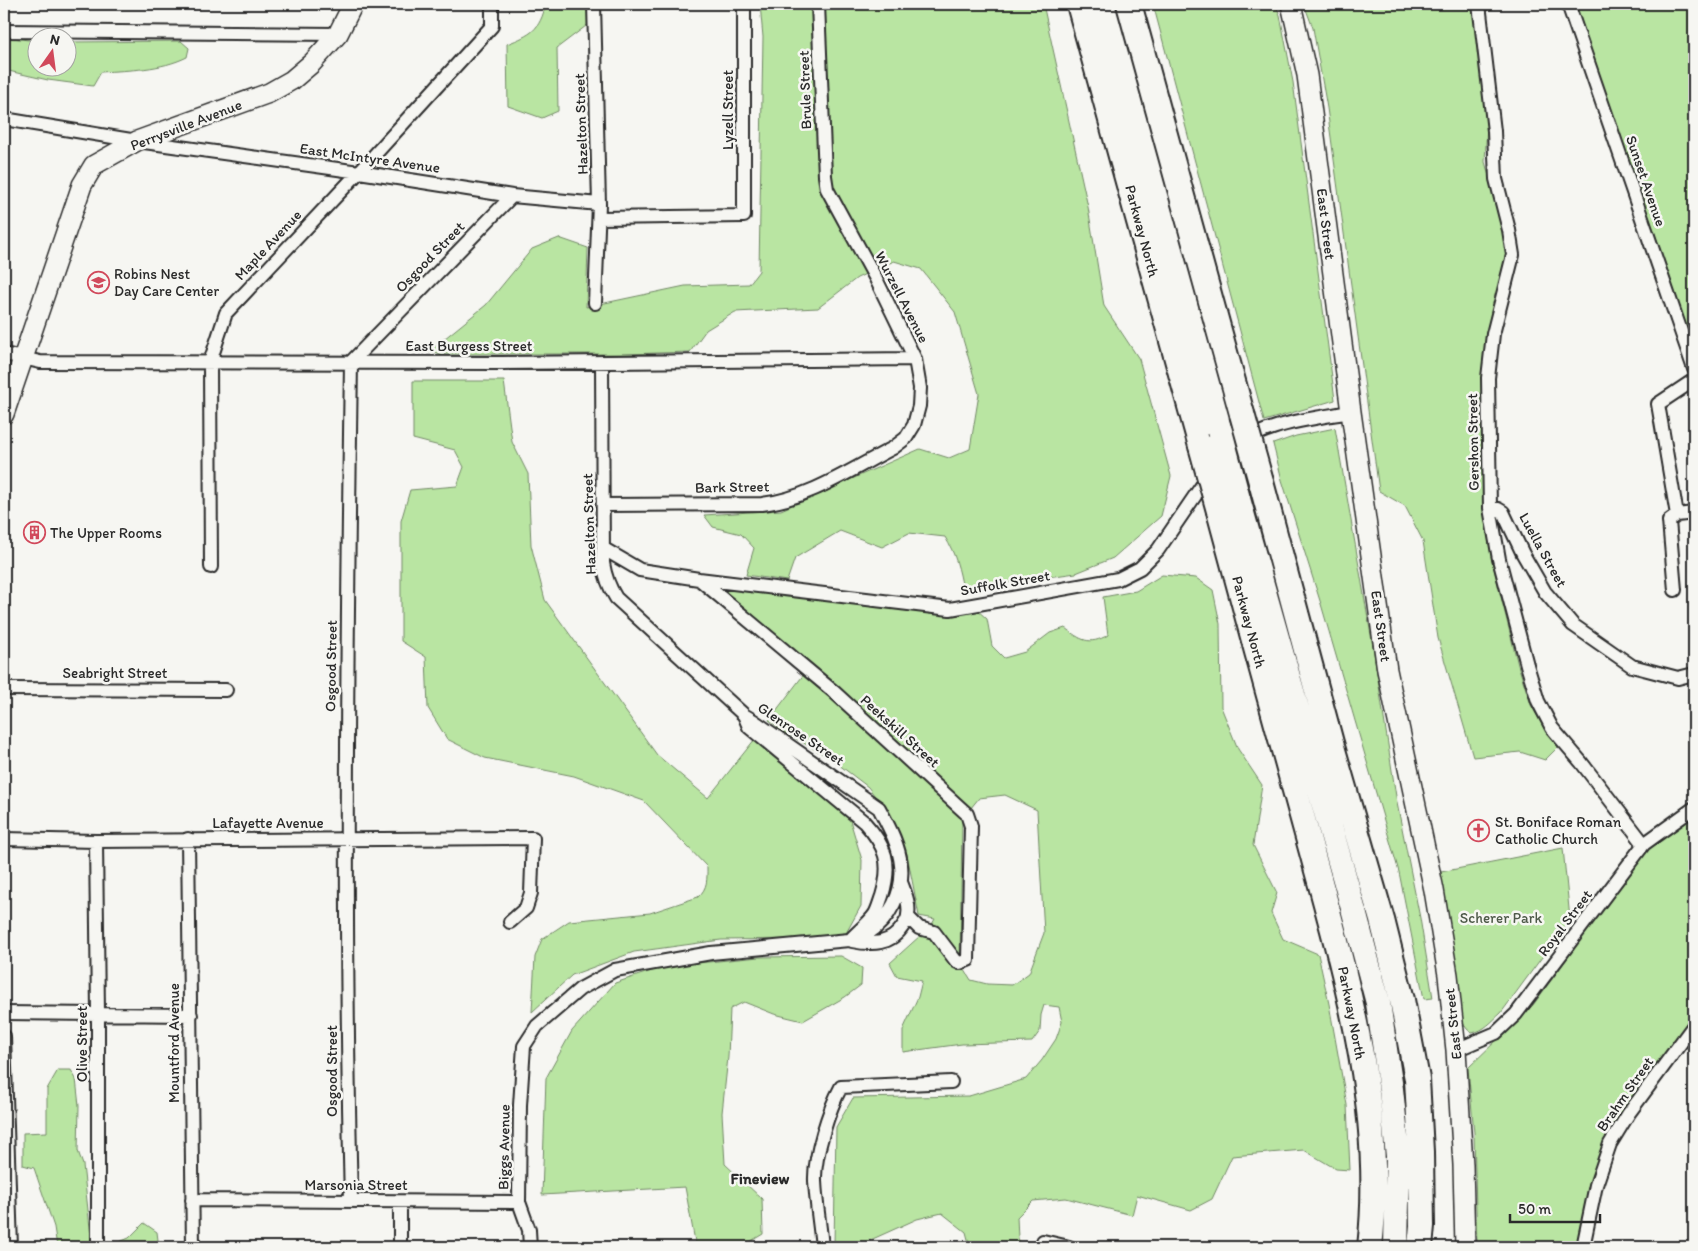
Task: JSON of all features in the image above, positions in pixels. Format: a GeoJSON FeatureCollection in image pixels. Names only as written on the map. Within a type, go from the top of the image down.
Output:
{"type":"FeatureCollection","features":[{"type":"Feature","properties":{"kind":"highway","name":"Parkway North"},"geometry":{"type":"LineString","coordinates":[[1079,4],[1201,446],[1228,505],[1339,952],[1359,1042],[1373,1137],[1374,1216],[1370,1247]]}},
{"type":"Feature","properties":{"kind":"highway"},"geometry":{"type":"LineString","coordinates":[[1102,4],[1220,431],[1228,505],[1353,908],[1378,1003],[1391,1089],[1398,1156],[1396,1247]]}},
{"type":"Feature","properties":{"kind":"highway"},"geometry":{"type":"LineString","coordinates":[[1129,4],[1331,743],[1382,920],[1402,1000],[1416,1079],[1422,1226],[1420,1247]]}},
{"type":"Feature","properties":{"kind":"main road","name":"Perrysville Avenue"},"geometry":{"type":"LineString","coordinates":[[4,414],[82,185],[94,165],[137,141],[269,93],[292,80],[306,69],[338,34],[353,4]]}},
{"type":"Feature","properties":{"kind":"main road","name":"East Street"},"geometry":{"type":"LineString","coordinates":[[1291,4],[1307,75],[1387,670],[1434,890],[1448,975],[1456,1050],[1463,1165],[1465,1247]]}},
{"type":"Feature","properties":{"kind":"street","name":"Maple Avenue"},"geometry":{"type":"LineString","coordinates":[[211,567],[210,362],[226,313],[360,172],[492,26],[492,4]]}},
{"type":"Feature","properties":{"kind":"street","name":"Hazelton Street"},"geometry":{"type":"LineString","coordinates":[[594,4],[600,204],[595,303]]}},
{"type":"Feature","properties":{"kind":"street","name":"Lyzell Street"},"geometry":{"type":"LineString","coordinates":[[599,218],[744,216],[744,4]]}},
{"type":"Feature","properties":{"kind":"street","name":"Brule Street"},"geometry":{"type":"LineString","coordinates":[[818,4],[825,176]]}},
{"type":"Feature","properties":{"kind":"street","name":"Gershon Street"},"geometry":{"type":"LineString","coordinates":[[1479,4],[1494,131],[1496,179],[1509,230],[1513,255],[1493,334],[1488,378],[1490,508],[1499,559],[1538,701],[1552,728],[1581,762],[1644,844]]}},
{"type":"Feature","properties":{"kind":"street","name":"Sunset Avenue"},"geometry":{"type":"LineString","coordinates":[[1568,4],[1694,369]]}},
{"type":"Feature","properties":{"kind":"street"},"geometry":{"type":"LineString","coordinates":[[4,31],[338,34]]}},
{"type":"Feature","properties":{"kind":"street","name":"East McIntyre Avenue"},"geometry":{"type":"LineString","coordinates":[[4,119],[137,141],[360,172],[512,196],[600,204]]}},
{"type":"Feature","properties":{"kind":"street","name":"Wurzell Avenue"},"geometry":{"type":"LineString","coordinates":[[825,176],[827,189],[833,202],[876,279],[915,359],[920,388],[919,406],[914,425],[906,438]]}},
{"type":"Feature","properties":{"kind":"street","name":"Osgood Street"},"geometry":{"type":"LineString","coordinates":[[351,1201],[347,692],[351,362],[512,196]]}},
{"type":"Feature","properties":{"kind":"street","name":"East Burgess Street"},"geometry":{"type":"LineString","coordinates":[[4,356],[9,355],[40,362],[602,362],[915,359]]}},
{"type":"Feature","properties":{"kind":"street","name":"Hazelton Street"},"geometry":{"type":"LineString","coordinates":[[602,362],[605,573],[616,598],[744,715]]}},
{"type":"Feature","properties":{"kind":"street"},"geometry":{"type":"LineString","coordinates":[[1677,515],[1658,404],[1694,380]]}},
{"type":"Feature","properties":{"kind":"street","name":"Suffolk Street"},"geometry":{"type":"LineString","coordinates":[[604,548],[640,570],[699,579],[950,609],[1118,579],[1140,568],[1158,550],[1200,487],[1232,449],[1262,432],[1300,420],[1351,412]]}},
{"type":"Feature","properties":{"kind":"street","name":"Bark Street"},"geometry":{"type":"LineString","coordinates":[[604,505],[762,504],[780,502],[799,496],[894,448],[906,438]]}},
{"type":"Feature","properties":{"kind":"street","name":"Luella Street"},"geometry":{"type":"LineString","coordinates":[[1490,508],[1504,512],[1523,554],[1545,592],[1573,625],[1632,666],[1678,678],[1694,674]]}},
{"type":"Feature","properties":{"kind":"street"},"geometry":{"type":"LineString","coordinates":[[1675,590],[1669,521],[1677,515],[1694,513]]}},
{"type":"Feature","properties":{"kind":"street","name":"Peekskill Street"},"geometry":{"type":"LineString","coordinates":[[699,579],[832,691],[966,814],[971,826],[968,960],[960,963],[956,961],[934,932],[919,928],[908,917]]}},
{"type":"Feature","properties":{"kind":"street","name":"Seabright Street"},"geometry":{"type":"LineString","coordinates":[[4,689],[226,690]]}},
{"type":"Feature","properties":{"kind":"street","name":"Glenrose Street"},"geometry":{"type":"LineString","coordinates":[[524,1046],[537,1026],[580,989],[615,970],[711,953],[849,940],[867,935],[888,915],[896,899],[901,882],[901,865],[890,829],[878,808],[744,715]]}},
{"type":"Feature","properties":{"kind":"street","name":"Glenrose Street"},"geometry":{"type":"LineString","coordinates":[[744,715],[750,727],[864,822],[875,834],[884,850],[887,878],[878,906],[875,913],[849,940]]}},
{"type":"Feature","properties":{"kind":"street","name":"Royal Street"},"geometry":{"type":"LineString","coordinates":[[1456,1050],[1496,1033],[1516,1014],[1644,844],[1694,808]]}},
{"type":"Feature","properties":{"kind":"street","name":"Lafayette Avenue"},"geometry":{"type":"LineString","coordinates":[[4,839],[532,838],[531,893],[526,908],[510,922]]}},
{"type":"Feature","properties":{"kind":"street","name":"Mountford Avenue"},"geometry":{"type":"LineString","coordinates":[[188,839],[193,1247]]}},
{"type":"Feature","properties":{"kind":"street","name":"Olive Street"},"geometry":{"type":"LineString","coordinates":[[96,840],[98,1247]]}},
{"type":"Feature","properties":{"kind":"street"},"geometry":{"type":"LineString","coordinates":[[849,940],[863,943],[884,942],[897,934],[908,917],[908,901],[901,882]]}},
{"type":"Feature","properties":{"kind":"street"},"geometry":{"type":"LineString","coordinates":[[4,1013],[191,1015]]}},
{"type":"Feature","properties":{"kind":"street","name":"Brahm Street"},"geometry":{"type":"LineString","coordinates":[[1583,1247],[1596,1185],[1610,1144],[1629,1112],[1694,1025]]}},
{"type":"Feature","properties":{"kind":"street"},"geometry":{"type":"LineString","coordinates":[[4,1036],[11,1247]]}},
{"type":"Feature","properties":{"kind":"street","name":"Biggs Avenue"},"geometry":{"type":"LineString","coordinates":[[524,1046],[520,1105],[519,1202],[529,1230],[530,1247]]}},
{"type":"Feature","properties":{"kind":"street"},"geometry":{"type":"LineString","coordinates":[[822,1247],[815,1180],[820,1146],[834,1101],[841,1087],[951,1082]]}},
{"type":"Feature","properties":{"kind":"street","name":"Marsonia Street"},"geometry":{"type":"LineString","coordinates":[[192,1200],[519,1202]]}},
{"type":"Feature","properties":{"kind":"street"},"geometry":{"type":"LineString","coordinates":[[400,1202],[400,1247]]}},
{"type":"Feature","properties":{"kind":"street"},"geometry":{"type":"LineString","coordinates":[[1043,1242],[1069,1247]]}},
{"type":"Feature","properties":{"kind":"green space"},"geometry":{"type":"Polygon","coordinates":[[[546,4],[589,4],[590,23],[557,48],[558,111],[542,118],[508,106],[507,44],[528,34],[537,26],[546,4]]]}},
{"type":"Feature","properties":{"kind":"green space"},"geometry":{"type":"Polygon","coordinates":[[[760,4],[1043,4],[1088,207],[1104,306],[1139,359],[1171,476],[1161,516],[1113,558],[1076,573],[963,589],[957,562],[945,537],[909,533],[882,547],[840,531],[795,558],[787,581],[746,575],[754,548],[741,534],[713,527],[704,515],[781,510],[920,449],[949,458],[970,449],[979,394],[955,312],[921,269],[894,261],[857,278],[818,308],[735,312],[706,330],[690,352],[443,354],[429,351],[486,305],[532,249],[559,238],[588,248],[586,307],[685,286],[749,284],[759,271],[763,37],[760,4]]]}},
{"type":"Feature","properties":{"kind":"green space"},"geometry":{"type":"Polygon","coordinates":[[[1153,4],[1275,4],[1280,15],[1293,82],[1335,400],[1264,421],[1153,4]]]}},
{"type":"Feature","properties":{"kind":"green space"},"geometry":{"type":"Polygon","coordinates":[[[1304,4],[1473,4],[1487,124],[1485,162],[1508,242],[1507,259],[1482,377],[1485,519],[1492,561],[1518,665],[1531,705],[1548,735],[1558,747],[1545,760],[1520,752],[1473,757],[1438,638],[1423,541],[1405,506],[1379,491],[1327,108],[1313,28],[1304,4]]]}},
{"type":"Feature","properties":{"kind":"green space"},"geometry":{"type":"Polygon","coordinates":[[[1575,4],[1694,4],[1694,348],[1648,214],[1646,213],[1575,4]]]}},
{"type":"Feature","properties":{"kind":"green space"},"geometry":{"type":"Polygon","coordinates":[[[4,37],[28,40],[28,75],[4,70],[4,37]]]}},
{"type":"Feature","properties":{"kind":"green space"},"geometry":{"type":"Polygon","coordinates":[[[181,41],[189,48],[187,57],[167,65],[145,69],[101,72],[93,86],[39,78],[78,78],[78,42],[181,41]]]}},
{"type":"Feature","properties":{"kind":"green space"},"geometry":{"type":"Polygon","coordinates":[[[413,381],[504,381],[512,442],[528,474],[531,545],[545,600],[657,755],[708,798],[755,739],[849,817],[862,860],[861,906],[845,935],[798,939],[721,940],[634,952],[572,975],[532,1012],[535,957],[542,939],[569,921],[650,913],[698,897],[705,887],[707,867],[644,801],[574,776],[485,758],[447,739],[428,708],[426,657],[401,641],[401,521],[410,490],[457,486],[464,467],[455,450],[413,439],[413,381]]]}},
{"type":"Feature","properties":{"kind":"green space"},"geometry":{"type":"Polygon","coordinates":[[[1335,428],[1373,647],[1397,803],[1420,918],[1433,998],[1424,999],[1399,872],[1321,604],[1282,480],[1273,444],[1296,436],[1335,428]]]}},
{"type":"Feature","properties":{"kind":"green space"},"geometry":{"type":"Polygon","coordinates":[[[1162,575],[1196,578],[1213,590],[1220,624],[1221,707],[1238,749],[1262,785],[1253,845],[1277,893],[1271,913],[1283,939],[1318,954],[1347,1105],[1350,1170],[1336,1169],[1304,1150],[1232,1156],[1212,1199],[1191,1210],[1137,1195],[1132,1215],[1066,1198],[1033,1201],[1017,1217],[1018,1238],[1021,1247],[970,1247],[966,1232],[942,1213],[917,1219],[855,1247],[834,1245],[836,1127],[853,1098],[969,1096],[1026,1079],[1056,1039],[1062,1022],[1059,1007],[1044,1005],[1040,1031],[1032,1042],[962,1044],[903,1052],[903,1030],[918,997],[922,981],[897,976],[890,963],[931,926],[935,919],[919,916],[907,854],[893,820],[868,787],[830,758],[784,732],[769,720],[808,669],[763,630],[763,624],[750,613],[745,613],[728,598],[725,585],[975,608],[987,619],[992,646],[1004,658],[1025,652],[1050,633],[1065,628],[1076,636],[1090,641],[1108,635],[1103,597],[1136,591],[1162,575]],[[1005,795],[979,798],[962,819],[960,962],[971,980],[987,984],[1012,985],[1029,973],[1044,933],[1037,810],[1005,795]]]}},
{"type":"Feature","properties":{"kind":"green space"},"geometry":{"type":"Polygon","coordinates":[[[1694,816],[1694,1015],[1620,1118],[1577,1247],[1477,1247],[1474,1133],[1468,1068],[1533,1005],[1647,850],[1694,816]]]}},
{"type":"Feature","properties":{"kind":"green space","name":"Scherer Park"},"geometry":{"type":"Polygon","coordinates":[[[1563,848],[1570,919],[1501,1013],[1484,1028],[1472,1033],[1463,1023],[1436,873],[1563,848]]]}},
{"type":"Feature","properties":{"kind":"green space"},"geometry":{"type":"Polygon","coordinates":[[[841,956],[862,968],[861,985],[845,997],[803,1021],[774,1014],[744,1002],[730,1009],[728,1057],[722,1113],[725,1164],[762,1199],[763,1234],[741,1247],[696,1247],[685,1187],[542,1195],[546,1078],[572,1031],[615,983],[667,966],[759,957],[841,956]]]}},
{"type":"Feature","properties":{"kind":"green space"},"geometry":{"type":"Polygon","coordinates":[[[58,1070],[71,1070],[76,1079],[79,1106],[78,1151],[83,1165],[91,1237],[105,1247],[57,1247],[54,1227],[34,1168],[23,1165],[23,1133],[47,1132],[47,1089],[58,1070]]]}},
{"type":"Feature","properties":{"kind":"green space"},"geometry":{"type":"Polygon","coordinates":[[[144,1223],[157,1232],[158,1240],[156,1247],[107,1247],[129,1238],[144,1223]]]}},
{"type":"Feature","properties":{"kind":"place","name":"Robins Nest Day Care Center"},"geometry":{"type":"Point","coordinates":[98,283]}},
{"type":"Feature","properties":{"kind":"place","name":"The Upper Rooms"},"geometry":{"type":"Point","coordinates":[34,533]}},
{"type":"Feature","properties":{"kind":"place","name":"St. Boniface Roman Catholic Church"},"geometry":{"type":"Point","coordinates":[1479,831]}},
{"type":"Feature","properties":{"kind":"district","name":"Fineview"},"geometry":{"type":"Point","coordinates":[760,1178]}}]}
